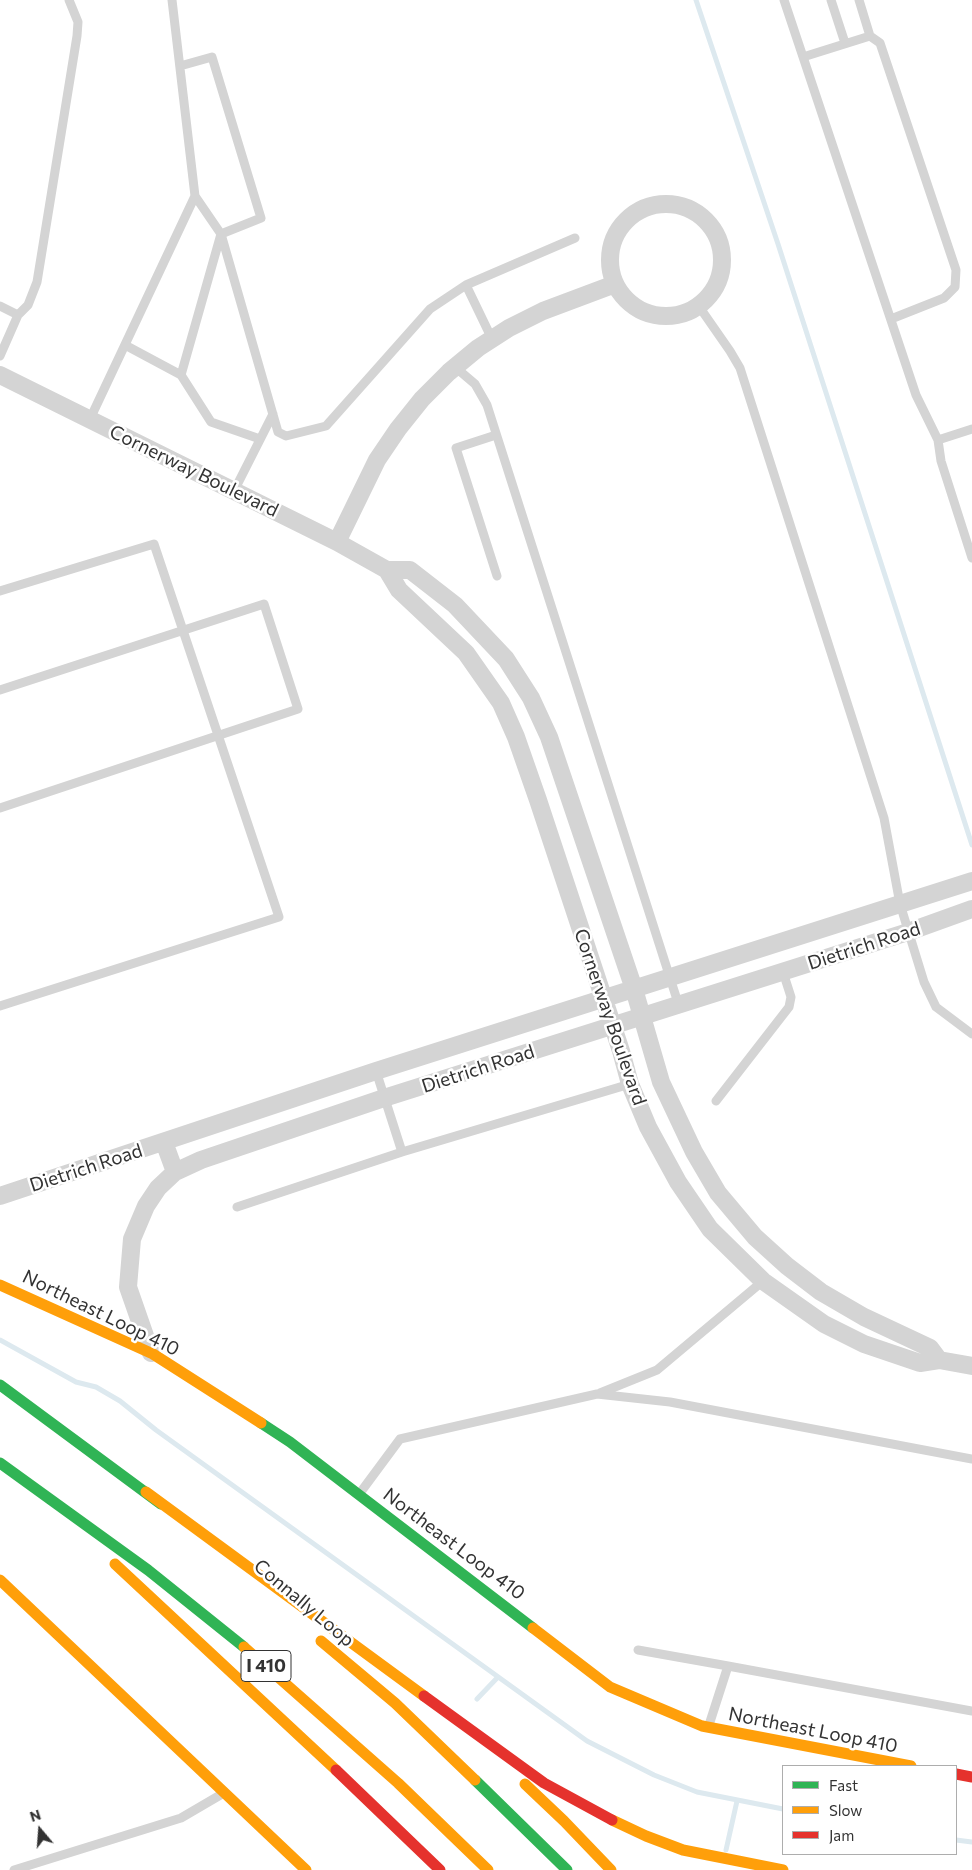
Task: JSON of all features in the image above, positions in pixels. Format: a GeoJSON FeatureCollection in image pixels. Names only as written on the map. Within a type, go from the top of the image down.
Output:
{"type":"FeatureCollection","features":[{"type":"Feature","properties":{"kind":"main road","name":"Northeast Loop 410"},"geometry":{"type":"LineString","coordinates":[[0,1284],[151,1352],[290,1442],[610,1687],[708,1728],[906,1765]]}},
{"type":"Feature","properties":{"kind":"main road","name":"Connally Loop"},"geometry":{"type":"LineString","coordinates":[[0,1385],[146,1492],[275,1601]]}},
{"type":"Feature","properties":{"kind":"main road","name":"I 410"},"geometry":{"type":"LineString","coordinates":[[0,1463],[148,1570],[254,1655],[398,1783],[488,1870]]}},
{"type":"Feature","properties":{"kind":"main road"},"geometry":{"type":"LineString","coordinates":[[26,1481],[440,1870]]}},
{"type":"Feature","properties":{"kind":"main road"},"geometry":{"type":"LineString","coordinates":[[146,1492],[544,1783],[598,1814],[646,1836],[683,1850],[783,1870]]}},
{"type":"Feature","properties":{"kind":"main road"},"geometry":{"type":"LineString","coordinates":[[0,1580],[306,1870]]}},
{"type":"Feature","properties":{"kind":"main road","name":"Connally Loop"},"geometry":{"type":"LineString","coordinates":[[312,1633],[396,1703],[567,1870]]}},
{"type":"Feature","properties":{"kind":"main road"},"geometry":{"type":"LineString","coordinates":[[451,1715],[564,1821],[611,1870]]}},
{"type":"Feature","properties":{"kind":"main road"},"geometry":{"type":"LineString","coordinates":[[957,1774],[972,1777]]}},
{"type":"Feature","properties":{"kind":"street"},"geometry":{"type":"LineString","coordinates":[[670,204],[688,209],[705,220],[716,235],[721,252],[721,269],[715,286],[705,300],[698,305],[690,311],[673,316],[656,315],[639,309],[625,299],[615,284],[610,266],[611,246],[619,229],[633,215],[650,206],[670,204]]}},
{"type":"Feature","properties":{"kind":"street"},"geometry":{"type":"LineString","coordinates":[[337,542],[377,460],[398,428],[422,399],[455,367],[492,339],[543,311],[615,284]]}},
{"type":"Feature","properties":{"kind":"street","name":"Cornerway Boulevard"},"geometry":{"type":"LineString","coordinates":[[0,375],[337,542],[387,570],[410,570],[455,605],[506,659],[531,698],[549,737],[634,989],[661,1082],[694,1152],[718,1193],[755,1237],[787,1266],[821,1292],[864,1317],[930,1348],[939,1360]]}},
{"type":"Feature","properties":{"kind":"street","name":"Cornerway Boulevard"},"geometry":{"type":"LineString","coordinates":[[387,570],[399,590],[466,653],[501,703],[516,737],[538,800],[613,1026],[630,1084],[648,1127],[678,1182],[710,1228],[763,1281],[824,1324],[864,1344],[920,1363],[939,1360],[972,1366]]}},
{"type":"Feature","properties":{"kind":"street","name":"Dietrich Road"},"geometry":{"type":"LineString","coordinates":[[0,1196],[376,1071],[972,881]]}},
{"type":"Feature","properties":{"kind":"street","name":"Dietrich Road"},"geometry":{"type":"LineString","coordinates":[[151,1352],[128,1287],[132,1239],[150,1200],[158,1188],[175,1172],[201,1160],[384,1098],[679,1006],[908,932],[972,908]]}},
{"type":"Feature","properties":{"kind":"street"},"geometry":{"type":"LineString","coordinates":[[164,1142],[175,1172]]}},
{"type":"Feature","properties":{"kind":"lane"},"geometry":{"type":"LineString","coordinates":[[0,356],[18,315],[28,305],[37,282],[77,36],[78,22],[69,0]]}},
{"type":"Feature","properties":{"kind":"lane"},"geometry":{"type":"LineString","coordinates":[[172,0],[195,196],[221,234],[278,432],[286,436],[326,426],[430,309],[466,285],[575,238]]}},
{"type":"Feature","properties":{"kind":"lane"},"geometry":{"type":"LineString","coordinates":[[784,0],[916,395],[938,440],[941,461],[972,558]]}},
{"type":"Feature","properties":{"kind":"lane"},"geometry":{"type":"LineString","coordinates":[[831,0],[845,43]]}},
{"type":"Feature","properties":{"kind":"lane"},"geometry":{"type":"LineString","coordinates":[[859,0],[870,36],[880,43],[956,270],[954,287],[944,298],[891,319]]}},
{"type":"Feature","properties":{"kind":"lane"},"geometry":{"type":"LineString","coordinates":[[803,57],[870,36]]}},
{"type":"Feature","properties":{"kind":"lane"},"geometry":{"type":"LineString","coordinates":[[180,66],[212,57],[261,218],[221,234]]}},
{"type":"Feature","properties":{"kind":"lane"},"geometry":{"type":"LineString","coordinates":[[90,419],[195,196]]}},
{"type":"Feature","properties":{"kind":"lane"},"geometry":{"type":"LineString","coordinates":[[182,375],[221,234]]}},
{"type":"Feature","properties":{"kind":"lane"},"geometry":{"type":"LineString","coordinates":[[466,285],[492,339]]}},
{"type":"Feature","properties":{"kind":"lane"},"geometry":{"type":"LineString","coordinates":[[698,305],[740,368],[884,818],[900,904],[924,982],[936,1007],[972,1034]]}},
{"type":"Feature","properties":{"kind":"lane"},"geometry":{"type":"LineString","coordinates":[[0,306],[18,315]]}},
{"type":"Feature","properties":{"kind":"lane"},"geometry":{"type":"LineString","coordinates":[[125,345],[182,375],[211,422],[260,439]]}},
{"type":"Feature","properties":{"kind":"lane"},"geometry":{"type":"LineString","coordinates":[[455,367],[475,384],[487,405],[679,1006]]}},
{"type":"Feature","properties":{"kind":"lane"},"geometry":{"type":"LineString","coordinates":[[234,491],[273,414]]}},
{"type":"Feature","properties":{"kind":"lane"},"geometry":{"type":"LineString","coordinates":[[938,440],[972,429]]}},
{"type":"Feature","properties":{"kind":"lane"},"geometry":{"type":"LineString","coordinates":[[496,435],[456,448],[497,576]]}},
{"type":"Feature","properties":{"kind":"lane"},"geometry":{"type":"LineString","coordinates":[[0,591],[154,544],[279,917],[0,1006]]}},
{"type":"Feature","properties":{"kind":"lane"},"geometry":{"type":"LineString","coordinates":[[0,690],[264,604],[298,710],[0,808]]}},
{"type":"Feature","properties":{"kind":"lane"},"geometry":{"type":"LineString","coordinates":[[716,1101],[789,1007],[791,996],[784,972]]}},
{"type":"Feature","properties":{"kind":"lane"},"geometry":{"type":"LineString","coordinates":[[376,1071],[402,1152]]}},
{"type":"Feature","properties":{"kind":"lane"},"geometry":{"type":"LineString","coordinates":[[236,1207],[402,1152],[630,1084]]}},
{"type":"Feature","properties":{"kind":"lane"},"geometry":{"type":"LineString","coordinates":[[359,1494],[400,1439],[597,1394],[656,1370],[763,1281]]}},
{"type":"Feature","properties":{"kind":"lane"},"geometry":{"type":"LineString","coordinates":[[597,1394],[670,1402],[972,1459]]}},
{"type":"Feature","properties":{"kind":"lane"},"geometry":{"type":"LineString","coordinates":[[638,1650],[972,1711]]}},
{"type":"Feature","properties":{"kind":"lane"},"geometry":{"type":"LineString","coordinates":[[708,1728],[728,1666]]}},
{"type":"Feature","properties":{"kind":"lane"},"geometry":{"type":"LineString","coordinates":[[14,1870],[181,1818],[224,1793]]}},
{"type":"Feature","properties":{"kind":"waterway"},"geometry":{"type":"LineString","coordinates":[[696,0],[778,244],[972,845]]}},
{"type":"Feature","properties":{"kind":"waterway"},"geometry":{"type":"LineString","coordinates":[[0,1340],[76,1382],[96,1387],[120,1401],[156,1430],[587,1741],[654,1775],[697,1792],[782,1809]]}},
{"type":"Feature","properties":{"kind":"waterway"},"geometry":{"type":"LineString","coordinates":[[477,1699],[498,1677]]}},
{"type":"Feature","properties":{"kind":"waterway"},"geometry":{"type":"LineString","coordinates":[[726,1850],[737,1801]]}},
{"type":"Feature","properties":{"kind":"waterway"},"geometry":{"type":"LineString","coordinates":[[957,1840],[972,1842]]}},
{"type":"Feature","properties":{"kind":"traffic: fast"},"geometry":{"type":"LineString","coordinates":[[0,1385],[161,1504]]}},
{"type":"Feature","properties":{"kind":"traffic: fast"},"geometry":{"type":"LineString","coordinates":[[261,1423],[290,1442],[533,1628]]}},
{"type":"Feature","properties":{"kind":"traffic: fast"},"geometry":{"type":"LineString","coordinates":[[0,1463],[148,1570],[244,1647]]}},
{"type":"Feature","properties":{"kind":"traffic: fast"},"geometry":{"type":"LineString","coordinates":[[475,1780],[567,1870]]}},
{"type":"Feature","properties":{"kind":"traffic: slow"},"geometry":{"type":"LineString","coordinates":[[0,1285],[153,1354],[261,1423]]}},
{"type":"Feature","properties":{"kind":"traffic: slow"},"geometry":{"type":"LineString","coordinates":[[146,1492],[424,1696]]}},
{"type":"Feature","properties":{"kind":"traffic: slow"},"geometry":{"type":"LineString","coordinates":[[115,1564],[336,1770]]}},
{"type":"Feature","properties":{"kind":"traffic: slow"},"geometry":{"type":"LineString","coordinates":[[0,1580],[306,1870]]}},
{"type":"Feature","properties":{"kind":"traffic: slow"},"geometry":{"type":"LineString","coordinates":[[533,1628],[610,1687],[702,1726],[906,1765]]}},
{"type":"Feature","properties":{"kind":"traffic: slow"},"geometry":{"type":"LineString","coordinates":[[321,1641],[395,1703],[475,1780]]}},
{"type":"Feature","properties":{"kind":"traffic: slow"},"geometry":{"type":"LineString","coordinates":[[244,1647],[398,1783],[488,1870]]}},
{"type":"Feature","properties":{"kind":"traffic: slow"},"geometry":{"type":"LineString","coordinates":[[525,1784],[611,1870]]}},
{"type":"Feature","properties":{"kind":"traffic: slow"},"geometry":{"type":"LineString","coordinates":[[612,1820],[646,1836],[683,1850],[783,1870]]}},
{"type":"Feature","properties":{"kind":"traffic: jam"},"geometry":{"type":"LineString","coordinates":[[424,1696],[544,1783],[612,1820]]}},
{"type":"Feature","properties":{"kind":"traffic: jam"},"geometry":{"type":"LineString","coordinates":[[336,1770],[440,1870]]}},
{"type":"Feature","properties":{"kind":"traffic: jam"},"geometry":{"type":"LineString","coordinates":[[957,1774],[972,1777]]}}]}
